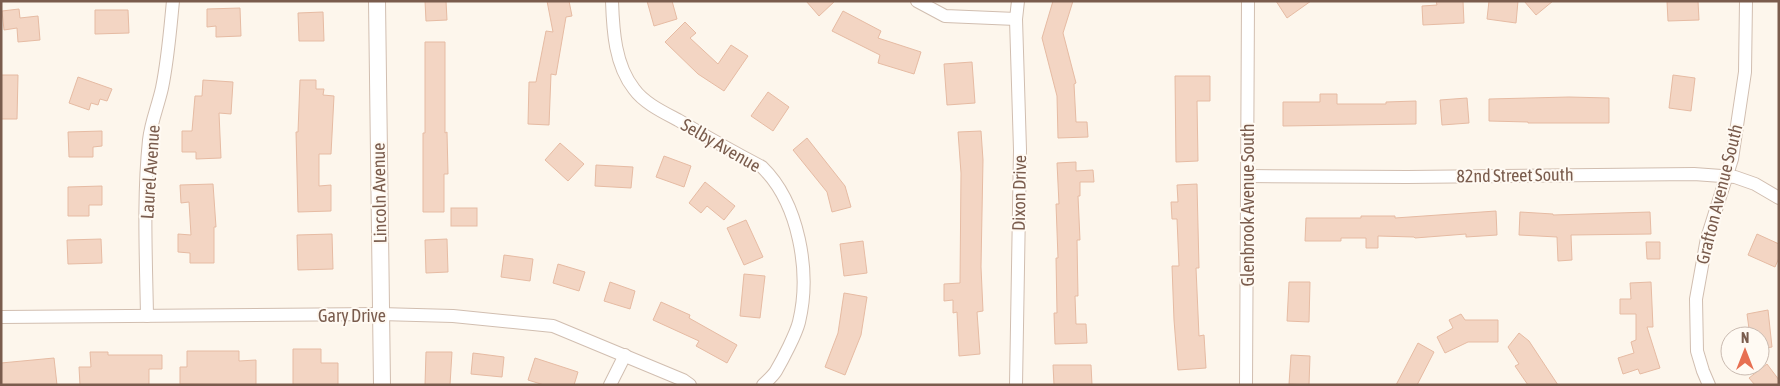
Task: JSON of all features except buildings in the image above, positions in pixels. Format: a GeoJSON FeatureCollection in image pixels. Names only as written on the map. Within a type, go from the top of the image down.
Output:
{"type":"FeatureCollection","features":[{"type":"Feature","properties":{"kind":"street","name":"Laurel Avenue"},"geometry":{"type":"LineString","coordinates":[[147,316],[146,204],[149,140],[152,118],[159,101],[168,61],[173,1]]}},
{"type":"Feature","properties":{"kind":"street","name":"Lincoln Avenue"},"geometry":{"type":"LineString","coordinates":[[377,1],[382,385]]}},
{"type":"Feature","properties":{"kind":"street","name":"Selby Avenue"},"geometry":{"type":"LineString","coordinates":[[612,1],[613,28],[620,61],[634,90],[654,107],[762,167],[773,178],[791,210],[802,258],[804,291],[799,323],[775,372],[763,385]]}},
{"type":"Feature","properties":{"kind":"street"},"geometry":{"type":"LineString","coordinates":[[917,1],[945,16],[1016,19]]}},
{"type":"Feature","properties":{"kind":"street","name":"Dixon Drive"},"geometry":{"type":"LineString","coordinates":[[1016,385],[1020,150],[1016,19],[1018,1]]}},
{"type":"Feature","properties":{"kind":"street","name":"Glenbrook Avenue South"},"geometry":{"type":"LineString","coordinates":[[1246,385],[1248,1]]}},
{"type":"Feature","properties":{"kind":"street","name":"Grafton Avenue South"},"geometry":{"type":"LineString","coordinates":[[1709,385],[1702,370],[1697,351],[1696,299],[1707,238],[1732,159],[1745,72],[1746,1]]}},
{"type":"Feature","properties":{"kind":"street","name":"82nd Street South"},"geometry":{"type":"LineString","coordinates":[[1247,176],[1407,177],[1694,174],[1735,177],[1755,184],[1779,198]]}},
{"type":"Feature","properties":{"kind":"street","name":"Gary Drive"},"geometry":{"type":"LineString","coordinates":[[1,317],[208,317],[380,314],[453,316],[553,326],[625,355],[683,380],[690,385]]}},
{"type":"Feature","properties":{"kind":"street"},"geometry":{"type":"LineString","coordinates":[[610,385],[625,355]]}}]}
